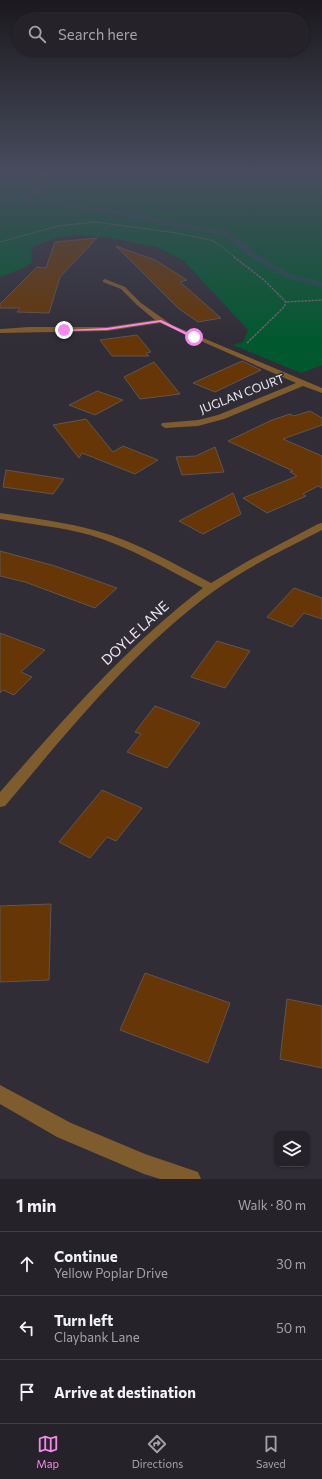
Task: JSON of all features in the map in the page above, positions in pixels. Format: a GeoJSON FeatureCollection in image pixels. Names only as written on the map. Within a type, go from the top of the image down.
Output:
{"type":"FeatureCollection","features":[{"type":"Feature","properties":{"kind":"street"},"geometry":{"type":"LineString","coordinates":[[105,281],[123,288],[161,321],[322,391]]}},
{"type":"Feature","properties":{"kind":"street"},"geometry":{"type":"LineString","coordinates":[[2,331],[28,329],[107,329],[161,321]]}},
{"type":"Feature","properties":{"kind":"street","name":"JUGLAN COURT"},"geometry":{"type":"LineString","coordinates":[[165,425],[198,423],[221,417],[303,383]]}},
{"type":"Feature","properties":{"kind":"street"},"geometry":{"type":"LineString","coordinates":[[0,516],[53,523],[94,534],[138,550],[211,588]]}},
{"type":"Feature","properties":{"kind":"street","name":"DOYLE LANE"},"geometry":{"type":"LineString","coordinates":[[0,802],[127,658],[167,622],[211,588],[238,571],[322,526]]}},
{"type":"Feature","properties":{"kind":"street"},"geometry":{"type":"LineString","coordinates":[[0,1094],[64,1130],[144,1164],[191,1179]]}},
{"type":"Feature","properties":{"kind":"path"},"geometry":{"type":"LineString","coordinates":[[0,242],[49,229]]}},
{"type":"Feature","properties":{"kind":"path"},"geometry":{"type":"LineString","coordinates":[[144,229],[193,236],[217,243],[264,280],[286,302],[322,300]]}},
{"type":"Feature","properties":{"kind":"path"},"geometry":{"type":"LineString","coordinates":[[228,351],[246,344],[284,307],[286,302]]}},
{"type":"Feature","properties":{"kind":"green space"},"geometry":{"type":"Polygon","coordinates":[[[0,229],[322,229],[322,365],[301,373],[233,345],[243,342],[248,330],[184,261],[157,247],[105,237],[77,235],[57,238],[31,247],[32,262],[26,267],[0,277],[0,229]]]}},
{"type":"Feature","properties":{"kind":"shaded area"},"geometry":{"type":"Polygon","coordinates":[[[188,229],[212,229],[227,232],[248,245],[253,251],[290,274],[322,282],[322,287],[286,278],[247,255],[224,235],[188,229]]]}},
{"type":"Feature","properties":{"kind":"building"},"geometry":{"type":"Polygon","coordinates":[[[97,238],[60,277],[49,313],[17,312],[20,308],[0,308],[0,304],[37,267],[46,268],[55,242],[97,238]]]}},
{"type":"Feature","properties":{"kind":"building"},"geometry":{"type":"Polygon","coordinates":[[[116,246],[155,260],[187,280],[180,282],[221,318],[198,322],[178,308],[116,246]]]}},
{"type":"Feature","properties":{"kind":"building"},"geometry":{"type":"Polygon","coordinates":[[[137,335],[151,352],[146,353],[149,356],[112,356],[100,340],[137,335]]]}},
{"type":"Feature","properties":{"kind":"building"},"geometry":{"type":"Polygon","coordinates":[[[242,361],[261,370],[215,392],[193,383],[242,361]]]}},
{"type":"Feature","properties":{"kind":"building"},"geometry":{"type":"Polygon","coordinates":[[[154,362],[180,394],[140,399],[124,377],[154,362]]]}},
{"type":"Feature","properties":{"kind":"building"},"geometry":{"type":"Polygon","coordinates":[[[97,391],[123,400],[95,415],[69,405],[97,391]]]}},
{"type":"Feature","properties":{"kind":"building"},"geometry":{"type":"Polygon","coordinates":[[[310,411],[322,418],[322,425],[283,439],[322,456],[322,488],[318,486],[303,494],[306,496],[267,513],[243,498],[297,476],[290,472],[293,471],[228,441],[272,420],[290,414],[294,416],[310,411]]]}},
{"type":"Feature","properties":{"kind":"building"},"geometry":{"type":"Polygon","coordinates":[[[86,419],[113,452],[123,446],[158,460],[135,474],[82,453],[79,458],[53,425],[86,419]]]}},
{"type":"Feature","properties":{"kind":"building"},"geometry":{"type":"Polygon","coordinates":[[[215,447],[224,472],[182,475],[176,457],[196,456],[215,447]]]}},
{"type":"Feature","properties":{"kind":"building"},"geometry":{"type":"Polygon","coordinates":[[[6,470],[64,479],[53,494],[3,487],[6,470]]]}},
{"type":"Feature","properties":{"kind":"building"},"geometry":{"type":"Polygon","coordinates":[[[233,493],[241,514],[203,534],[179,521],[233,493]]]}},
{"type":"Feature","properties":{"kind":"building"},"geometry":{"type":"Polygon","coordinates":[[[0,551],[55,566],[117,588],[95,608],[25,582],[0,576],[0,551]]]}},
{"type":"Feature","properties":{"kind":"building"},"geometry":{"type":"Polygon","coordinates":[[[294,588],[322,598],[322,619],[304,613],[292,627],[267,617],[294,588]]]}},
{"type":"Feature","properties":{"kind":"building"},"geometry":{"type":"Polygon","coordinates":[[[0,633],[45,650],[21,672],[32,677],[14,695],[3,690],[0,693],[0,633]]]}},
{"type":"Feature","properties":{"kind":"building"},"geometry":{"type":"Polygon","coordinates":[[[217,641],[250,651],[225,688],[191,677],[217,641]]]}},
{"type":"Feature","properties":{"kind":"building"},"geometry":{"type":"Polygon","coordinates":[[[155,706],[200,723],[167,768],[127,752],[141,734],[135,732],[155,706]]]}},
{"type":"Feature","properties":{"kind":"building"},"geometry":{"type":"Polygon","coordinates":[[[102,790],[142,808],[116,841],[107,837],[90,858],[59,842],[102,790]]]}},
{"type":"Feature","properties":{"kind":"building"},"geometry":{"type":"Polygon","coordinates":[[[51,904],[49,980],[0,982],[0,906],[51,904]]]}},
{"type":"Feature","properties":{"kind":"building"},"geometry":{"type":"Polygon","coordinates":[[[145,973],[230,1003],[208,1063],[120,1030],[145,973]]]}},
{"type":"Feature","properties":{"kind":"building"},"geometry":{"type":"Polygon","coordinates":[[[287,999],[322,1006],[322,1068],[280,1059],[287,999]]]}},
{"type":"Feature","properties":{"kind":"route"},"geometry":{"type":"LineString","coordinates":[[64,330],[129,327],[161,321],[194,337]]}}]}
